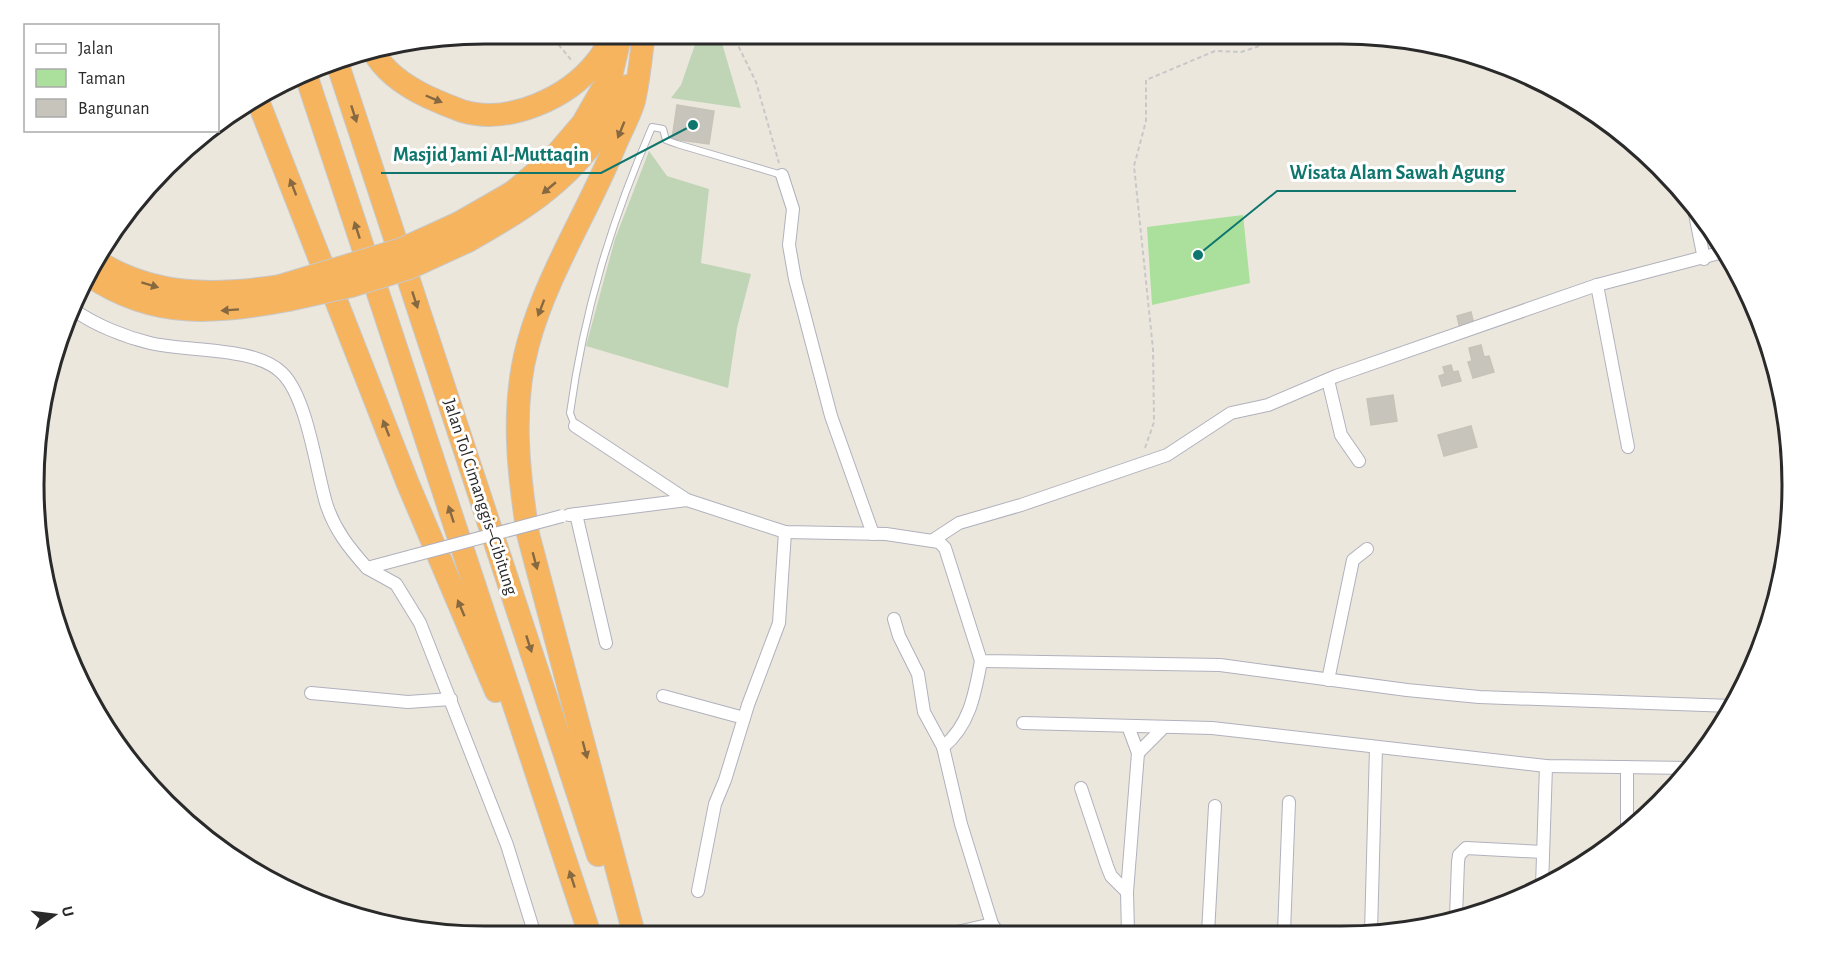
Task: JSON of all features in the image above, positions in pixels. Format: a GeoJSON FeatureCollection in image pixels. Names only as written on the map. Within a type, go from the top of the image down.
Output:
{"type":"FeatureCollection","features":[{"type":"Feature","properties":{"kind":"highway"},"geometry":{"type":"LineString","coordinates":[[376,57],[379,63],[410,88],[464,112],[502,114],[541,104],[571,87],[597,61],[607,44]]}},
{"type":"Feature","properties":{"kind":"highway"},"geometry":{"type":"LineString","coordinates":[[464,232],[553,158],[583,123],[612,72],[618,44]]}},
{"type":"Feature","properties":{"kind":"highway"},"geometry":{"type":"LineString","coordinates":[[95,279],[103,285],[147,302],[194,312],[238,309],[402,249],[464,232],[524,209],[568,172],[593,142],[630,79],[641,44]]}},
{"type":"Feature","properties":{"kind":"highway"},"geometry":{"type":"LineString","coordinates":[[632,926],[528,534],[520,482],[518,436],[519,392],[528,344],[548,291],[606,169],[633,101],[642,44]]}},
{"type":"Feature","properties":{"kind":"highway","name":"Jalan Tol Cimanggis–Cibitung"},"geometry":{"type":"LineString","coordinates":[[339,68],[622,926]]}},
{"type":"Feature","properties":{"kind":"highway","name":"Jalan Tol Cimanggis–Cibitung"},"geometry":{"type":"LineString","coordinates":[[308,81],[587,926]]}},
{"type":"Feature","properties":{"kind":"highway"},"geometry":{"type":"LineString","coordinates":[[260,106],[408,484],[558,836]]}},
{"type":"Feature","properties":{"kind":"highway"},"geometry":{"type":"LineString","coordinates":[[103,265],[116,273],[154,287],[196,293],[284,293]]}},
{"type":"Feature","properties":{"kind":"street"},"geometry":{"type":"LineString","coordinates":[[782,175],[793,209],[788,240],[795,279],[831,416],[873,534]]}},
{"type":"Feature","properties":{"kind":"street"},"geometry":{"type":"LineString","coordinates":[[1697,224],[1704,259]]}},
{"type":"Feature","properties":{"kind":"street"},"geometry":{"type":"LineString","coordinates":[[933,540],[959,523],[1021,505],[1167,454],[1231,413],[1268,405],[1328,380],[1597,285],[1717,254]]}},
{"type":"Feature","properties":{"kind":"street"},"geometry":{"type":"LineString","coordinates":[[1597,285],[1628,447]]}},
{"type":"Feature","properties":{"kind":"street"},"geometry":{"type":"LineString","coordinates":[[79,312],[112,330],[150,343],[265,361],[283,374],[294,392],[305,423],[326,505],[342,540],[367,568],[396,584],[420,623],[507,845],[532,926]]}},
{"type":"Feature","properties":{"kind":"street"},"geometry":{"type":"LineString","coordinates":[[1328,380],[1341,435],[1359,461]]}},
{"type":"Feature","properties":{"kind":"street"},"geometry":{"type":"LineString","coordinates":[[575,426],[687,500],[785,532],[873,534],[933,540],[945,548],[981,661],[971,707],[960,731],[943,747]]}},
{"type":"Feature","properties":{"kind":"street"},"geometry":{"type":"LineString","coordinates":[[367,568],[562,516],[687,500]]}},
{"type":"Feature","properties":{"kind":"street"},"geometry":{"type":"LineString","coordinates":[[576,514],[606,643]]}},
{"type":"Feature","properties":{"kind":"street"},"geometry":{"type":"LineString","coordinates":[[698,891],[715,804],[778,623],[785,532]]}},
{"type":"Feature","properties":{"kind":"street"},"geometry":{"type":"LineString","coordinates":[[1328,680],[1353,560],[1367,549]]}},
{"type":"Feature","properties":{"kind":"street"},"geometry":{"type":"LineString","coordinates":[[894,619],[898,636],[918,674],[924,712],[943,747],[961,824],[994,926]]}},
{"type":"Feature","properties":{"kind":"street"},"geometry":{"type":"LineString","coordinates":[[981,661],[1220,665],[1479,697],[1723,706]]}},
{"type":"Feature","properties":{"kind":"street"},"geometry":{"type":"LineString","coordinates":[[310,693],[408,702],[451,699]]}},
{"type":"Feature","properties":{"kind":"street"},"geometry":{"type":"LineString","coordinates":[[663,696],[744,718]]}},
{"type":"Feature","properties":{"kind":"street"},"geometry":{"type":"LineString","coordinates":[[1023,723],[1212,728],[1546,766],[1679,768]]}},
{"type":"Feature","properties":{"kind":"street"},"geometry":{"type":"LineString","coordinates":[[1128,726],[1138,753],[1127,892],[1128,926]]}},
{"type":"Feature","properties":{"kind":"street"},"geometry":{"type":"LineString","coordinates":[[1138,753],[1164,727]]}},
{"type":"Feature","properties":{"kind":"street"},"geometry":{"type":"LineString","coordinates":[[1371,925],[1376,748]]}},
{"type":"Feature","properties":{"kind":"street"},"geometry":{"type":"LineString","coordinates":[[1542,877],[1546,766]]}},
{"type":"Feature","properties":{"kind":"street"},"geometry":{"type":"LineString","coordinates":[[1627,767],[1627,820]]}},
{"type":"Feature","properties":{"kind":"street"},"geometry":{"type":"LineString","coordinates":[[1081,788],[1107,867],[1127,892]]}},
{"type":"Feature","properties":{"kind":"street"},"geometry":{"type":"LineString","coordinates":[[1284,926],[1289,802]]}},
{"type":"Feature","properties":{"kind":"street"},"geometry":{"type":"LineString","coordinates":[[1208,926],[1215,806]]}},
{"type":"Feature","properties":{"kind":"street"},"geometry":{"type":"LineString","coordinates":[[1456,910],[1459,855],[1466,848],[1543,852]]}},
{"type":"Feature","properties":{"kind":"lane"},"geometry":{"type":"LineString","coordinates":[[575,426],[570,413],[588,306],[603,257],[652,127],[663,129],[666,140],[782,175]]}},
{"type":"Feature","properties":{"kind":"path"},"geometry":{"type":"LineString","coordinates":[[558,44],[576,66]]}},
{"type":"Feature","properties":{"kind":"path"},"geometry":{"type":"LineString","coordinates":[[737,44],[756,82],[782,175]]}},
{"type":"Feature","properties":{"kind":"path"},"geometry":{"type":"LineString","coordinates":[[1140,464],[1154,422],[1153,349],[1134,166],[1146,121],[1146,80],[1215,51],[1241,52],[1260,44]]}},
{"type":"Feature","properties":{"kind":"green space"},"geometry":{"type":"Polygon","coordinates":[[[695,44],[722,44],[741,108],[671,98],[681,85],[695,44]]]}},
{"type":"Feature","properties":{"kind":"green space"},"geometry":{"type":"Polygon","coordinates":[[[649,151],[667,176],[709,189],[701,263],[751,274],[737,328],[728,388],[586,346],[615,239],[649,151]]]}},
{"type":"Feature","properties":{"kind":"green space"},"geometry":{"type":"Polygon","coordinates":[[[1243,215],[1250,283],[1152,305],[1147,227],[1243,215]]]}},
{"type":"Feature","properties":{"kind":"building"},"geometry":{"type":"Polygon","coordinates":[[[677,105],[714,111],[709,144],[672,139],[677,105]]]}},
{"type":"Feature","properties":{"kind":"building"},"geometry":{"type":"Polygon","coordinates":[[[1471,312],[1474,325],[1460,329],[1457,316],[1471,312]]]}},
{"type":"Feature","properties":{"kind":"building"},"geometry":{"type":"Polygon","coordinates":[[[1481,345],[1484,357],[1489,356],[1494,372],[1473,378],[1468,362],[1472,361],[1469,348],[1481,345]]]}},
{"type":"Feature","properties":{"kind":"building"},"geometry":{"type":"Polygon","coordinates":[[[1451,365],[1453,372],[1458,371],[1461,381],[1442,386],[1439,376],[1445,374],[1443,367],[1451,365]]]}},
{"type":"Feature","properties":{"kind":"building"},"geometry":{"type":"Polygon","coordinates":[[[1393,395],[1397,421],[1371,425],[1367,399],[1393,395]]]}},
{"type":"Feature","properties":{"kind":"building"},"geometry":{"type":"Polygon","coordinates":[[[1471,426],[1477,447],[1444,456],[1438,435],[1471,426]]]}},
{"type":"Feature","properties":{"kind":"place","name":"Masjid Jami Al-Muttaqin"},"geometry":{"type":"Point","coordinates":[693,125]}},
{"type":"Feature","properties":{"kind":"place","name":"Wisata Alam Sawah Agung"},"geometry":{"type":"Point","coordinates":[1198,255]}}]}
